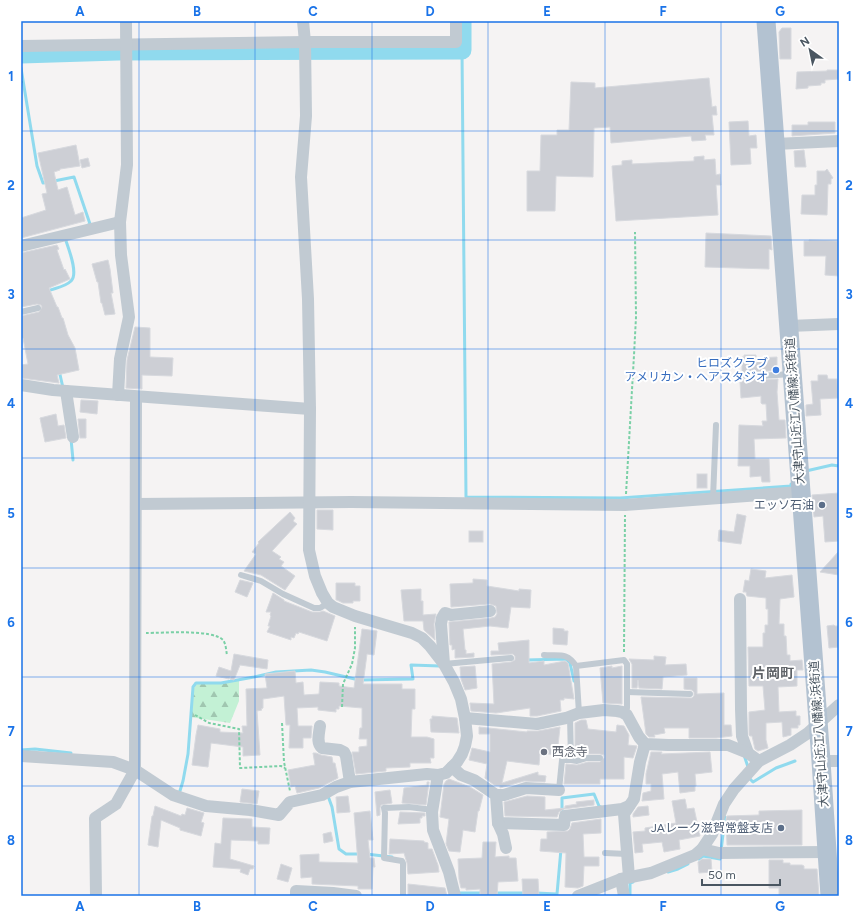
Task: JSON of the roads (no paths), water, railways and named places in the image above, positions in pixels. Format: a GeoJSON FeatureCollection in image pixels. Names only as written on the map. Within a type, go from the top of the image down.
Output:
{"type":"FeatureCollection","features":[{"type":"Feature","properties":{"kind":"main road","name":"大津守山近江八幡線;浜街道"},"geometry":{"type":"LineString","coordinates":[[766,21],[818,723],[830,761],[827,852],[830,896]]}},
{"type":"Feature","properties":{"kind":"street"},"geometry":{"type":"LineString","coordinates":[[118,395],[120,358],[129,317],[121,255],[120,222],[127,165],[126,21]]}},
{"type":"Feature","properties":{"kind":"street"},"geometry":{"type":"LineString","coordinates":[[21,756],[113,762],[135,770],[173,795],[206,806],[250,810],[279,815],[292,802],[322,795],[336,787],[350,782],[422,774],[438,775],[446,773],[458,762],[462,754],[467,736],[465,718],[458,691],[444,664],[422,638],[412,633],[333,608],[328,603],[315,576],[309,550],[310,410],[308,299],[301,177],[306,116],[303,21]]}},
{"type":"Feature","properties":{"kind":"street"},"geometry":{"type":"LineString","coordinates":[[21,46],[126,50],[305,48],[456,42],[456,21]]}},
{"type":"Feature","properties":{"kind":"street"},"geometry":{"type":"LineString","coordinates":[[775,144],[839,141]]}},
{"type":"Feature","properties":{"kind":"street"},"geometry":{"type":"LineString","coordinates":[[21,246],[120,222]]}},
{"type":"Feature","properties":{"kind":"street"},"geometry":{"type":"LineString","coordinates":[[789,326],[839,324]]}},
{"type":"Feature","properties":{"kind":"street"},"geometry":{"type":"LineString","coordinates":[[21,386],[136,397],[310,410]]}},
{"type":"Feature","properties":{"kind":"street"},"geometry":{"type":"LineString","coordinates":[[66,391],[73,437]]}},
{"type":"Feature","properties":{"kind":"street"},"geometry":{"type":"LineString","coordinates":[[96,896],[95,818],[116,804],[135,770],[136,397]]}},
{"type":"Feature","properties":{"kind":"street"},"geometry":{"type":"LineString","coordinates":[[136,504],[381,502],[625,505],[801,492]]}},
{"type":"Feature","properties":{"kind":"street"},"geometry":{"type":"LineString","coordinates":[[740,599],[742,736],[748,753]]}},
{"type":"Feature","properties":{"kind":"street"},"geometry":{"type":"LineString","coordinates":[[444,664],[441,624],[445,613],[451,615],[490,611]]}},
{"type":"Feature","properties":{"kind":"street"},"geometry":{"type":"LineString","coordinates":[[578,896],[625,878],[651,873],[694,855],[702,849],[712,834],[724,804],[734,789],[759,761],[790,745],[808,733],[839,705]]}},
{"type":"Feature","properties":{"kind":"street"},"geometry":{"type":"LineString","coordinates":[[465,718],[537,724],[574,715],[604,710],[617,711],[627,715],[639,737],[645,744],[728,745],[748,753],[759,761]]}},
{"type":"Feature","properties":{"kind":"street"},"geometry":{"type":"LineString","coordinates":[[320,726],[318,744],[322,748],[340,750],[346,756],[350,782]]}},
{"type":"Feature","properties":{"kind":"street"},"geometry":{"type":"LineString","coordinates":[[624,896],[627,854],[624,814],[634,799],[640,762],[645,744]]}},
{"type":"Feature","properties":{"kind":"street"},"geometry":{"type":"LineString","coordinates":[[452,766],[461,775],[474,780],[496,795],[504,795],[526,788],[559,790]]}},
{"type":"Feature","properties":{"kind":"street"},"geometry":{"type":"LineString","coordinates":[[438,775],[433,810],[433,830],[449,872],[454,896]]}},
{"type":"Feature","properties":{"kind":"street"},"geometry":{"type":"LineString","coordinates":[[496,795],[498,823],[503,834],[506,848]]}},
{"type":"Feature","properties":{"kind":"street"},"geometry":{"type":"LineString","coordinates":[[498,823],[564,825],[565,816],[629,806]]}},
{"type":"Feature","properties":{"kind":"street"},"geometry":{"type":"LineString","coordinates":[[702,849],[719,853],[827,852]]}},
{"type":"Feature","properties":{"kind":"street"},"geometry":{"type":"LineString","coordinates":[[296,896],[296,891],[356,896]]}},
{"type":"Feature","properties":{"kind":"lane"},"geometry":{"type":"LineString","coordinates":[[21,312],[38,308]]}},
{"type":"Feature","properties":{"kind":"lane"},"geometry":{"type":"LineString","coordinates":[[760,376],[792,374]]}},
{"type":"Feature","properties":{"kind":"lane"},"geometry":{"type":"LineString","coordinates":[[714,498],[716,425]]}},
{"type":"Feature","properties":{"kind":"lane"},"geometry":{"type":"LineString","coordinates":[[241,575],[261,581],[283,594],[314,608],[320,608],[328,603]]}},
{"type":"Feature","properties":{"kind":"lane"},"geometry":{"type":"LineString","coordinates":[[544,655],[567,656],[572,659],[576,666],[571,760]]}},
{"type":"Feature","properties":{"kind":"lane"},"geometry":{"type":"LineString","coordinates":[[444,664],[511,658]]}},
{"type":"Feature","properties":{"kind":"lane"},"geometry":{"type":"LineString","coordinates":[[576,666],[624,660],[627,664],[627,708],[625,713]]}},
{"type":"Feature","properties":{"kind":"lane"},"geometry":{"type":"LineString","coordinates":[[627,692],[690,694]]}},
{"type":"Feature","properties":{"kind":"lane"},"geometry":{"type":"LineString","coordinates":[[559,790],[562,760],[577,761],[587,758],[600,758]]}},
{"type":"Feature","properties":{"kind":"lane"},"geometry":{"type":"LineString","coordinates":[[403,896],[403,863],[402,861],[384,858],[384,808],[409,807],[433,810]]}},
{"type":"Feature","properties":{"kind":"lane"},"geometry":{"type":"LineString","coordinates":[[605,853],[627,854]]}},
{"type":"Feature","properties":{"kind":"waterway"},"geometry":{"type":"LineString","coordinates":[[21,54],[118,51],[462,50],[462,21]]}},
{"type":"Feature","properties":{"kind":"waterway"},"geometry":{"type":"LineString","coordinates":[[462,50],[466,497],[620,498],[791,486],[791,484]]}},
{"type":"Feature","properties":{"kind":"waterway"},"geometry":{"type":"LineString","coordinates":[[21,68],[37,166],[43,183],[48,182]]}},
{"type":"Feature","properties":{"kind":"waterway"},"geometry":{"type":"LineString","coordinates":[[54,181],[74,177],[90,224],[88,225]]}},
{"type":"Feature","properties":{"kind":"waterway"},"geometry":{"type":"LineString","coordinates":[[48,291],[66,285],[73,278],[74,273],[72,260],[65,238]]}},
{"type":"Feature","properties":{"kind":"waterway"},"geometry":{"type":"LineString","coordinates":[[59,370],[63,388]]}},
{"type":"Feature","properties":{"kind":"waterway"},"geometry":{"type":"LineString","coordinates":[[71,439],[73,460]]}},
{"type":"Feature","properties":{"kind":"waterway"},"geometry":{"type":"LineString","coordinates":[[806,471],[832,465],[839,466]]}},
{"type":"Feature","properties":{"kind":"waterway"},"geometry":{"type":"LineString","coordinates":[[526,660],[566,659],[570,663],[574,681]]}},
{"type":"Feature","properties":{"kind":"waterway"},"geometry":{"type":"LineString","coordinates":[[179,794],[188,754],[193,687],[196,683],[221,683],[276,672],[311,670],[359,680],[413,679],[411,665],[440,666]]}},
{"type":"Feature","properties":{"kind":"waterway"},"geometry":{"type":"LineString","coordinates":[[21,750],[35,749],[71,753]]}},
{"type":"Feature","properties":{"kind":"waterway"},"geometry":{"type":"LineString","coordinates":[[744,755],[748,767]]}},
{"type":"Feature","properties":{"kind":"waterway"},"geometry":{"type":"LineString","coordinates":[[750,777],[753,782],[776,768],[795,761]]}},
{"type":"Feature","properties":{"kind":"waterway"},"geometry":{"type":"LineString","coordinates":[[562,815],[562,798],[594,794],[599,806],[601,807]]}},
{"type":"Feature","properties":{"kind":"waterway"},"geometry":{"type":"LineString","coordinates":[[328,796],[332,807],[339,849],[346,854],[361,854]]}},
{"type":"Feature","properties":{"kind":"waterway"},"geometry":{"type":"LineString","coordinates":[[721,851],[725,817]]}},
{"type":"Feature","properties":{"kind":"waterway"},"geometry":{"type":"LineString","coordinates":[[536,893],[557,894],[561,849]]}},
{"type":"Feature","properties":{"kind":"waterway"},"geometry":{"type":"LineString","coordinates":[[366,854],[392,857]]}},
{"type":"Feature","properties":{"kind":"waterway"},"geometry":{"type":"LineString","coordinates":[[699,859],[703,856],[720,859]]}},
{"type":"Feature","properties":{"kind":"waterway"},"geometry":{"type":"LineString","coordinates":[[668,872],[688,864]]}},
{"type":"Feature","properties":{"kind":"waterway"},"geometry":{"type":"LineString","coordinates":[[630,896],[630,883],[633,882]]}},
{"type":"Feature","properties":{"kind":"waterway"},"geometry":{"type":"LineString","coordinates":[[458,891],[458,893],[483,893]]}},
{"type":"Feature","properties":{"kind":"waterway"},"geometry":{"type":"LineString","coordinates":[[494,893],[527,893]]}},
{"type":"Feature","properties":{"kind":"place","name":"ヒロズクラブ アメリカン・ヘアスタジオ"},"geometry":{"type":"Point","coordinates":[776,370]}},
{"type":"Feature","properties":{"kind":"place","name":"エッソ石油"},"geometry":{"type":"Point","coordinates":[822,505]}},
{"type":"Feature","properties":{"kind":"place","name":"西念寺"},"geometry":{"type":"Point","coordinates":[544,752]}},
{"type":"Feature","properties":{"kind":"place","name":"JAレーク滋賀常盤支店"},"geometry":{"type":"Point","coordinates":[781,828]}},
{"type":"Feature","properties":{"kind":"district","name":"片岡町"},"geometry":{"type":"Point","coordinates":[773,673]}}]}
